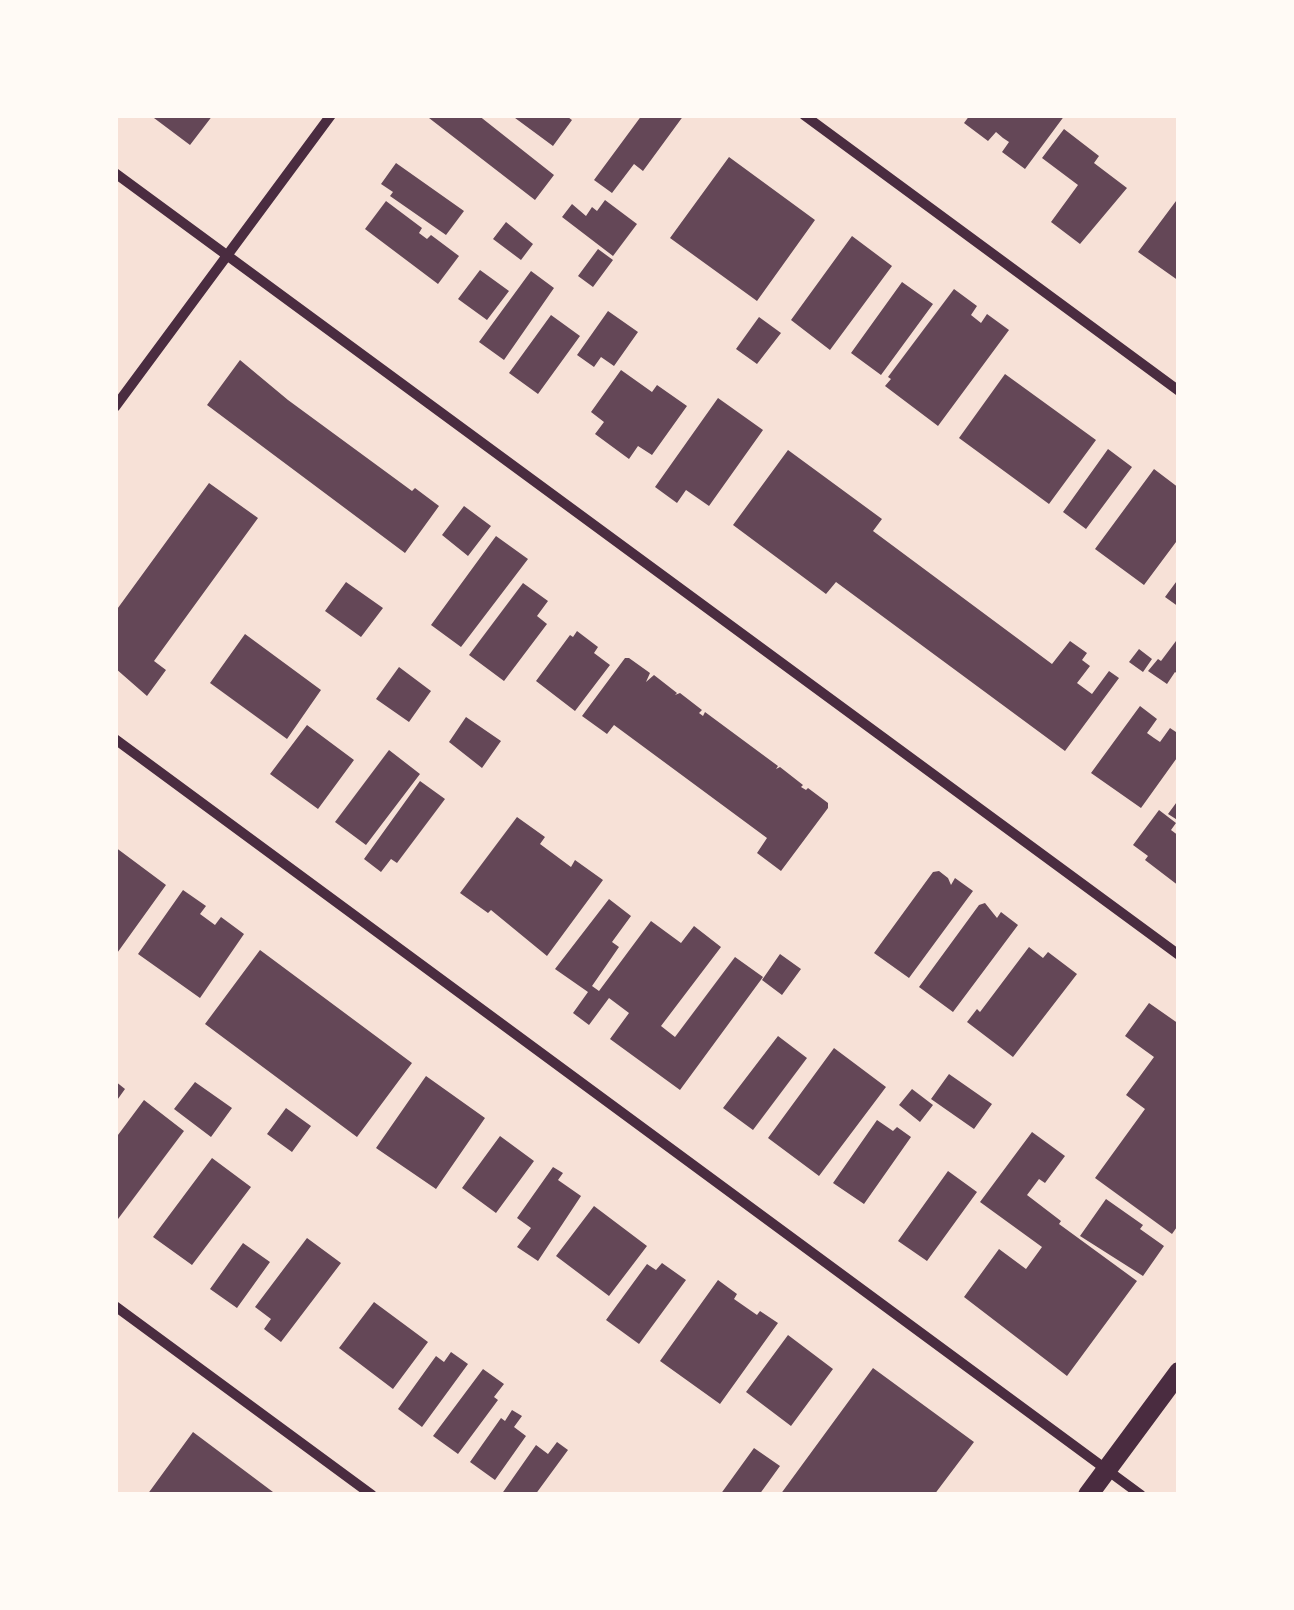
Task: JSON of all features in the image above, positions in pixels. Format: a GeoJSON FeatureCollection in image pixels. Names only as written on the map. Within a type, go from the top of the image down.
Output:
{"type":"FeatureCollection","features":[{"type":"Feature","properties":{"kind":"main road"},"geometry":{"type":"LineString","coordinates":[[1088,1495],[1179,1372]]}},
{"type":"Feature","properties":{"kind":"street"},"geometry":{"type":"LineString","coordinates":[[115,408],[331,115]]}},
{"type":"Feature","properties":{"kind":"street"},"geometry":{"type":"LineString","coordinates":[[804,115],[1179,391]]}},
{"type":"Feature","properties":{"kind":"street"},"geometry":{"type":"LineString","coordinates":[[115,173],[1179,955]]}},
{"type":"Feature","properties":{"kind":"street"},"geometry":{"type":"LineString","coordinates":[[115,739],[1142,1495]]}},
{"type":"Feature","properties":{"kind":"street"},"geometry":{"type":"LineString","coordinates":[[115,1306],[372,1495]]}},
{"type":"Feature","properties":{"kind":"building"},"geometry":{"type":"Polygon","coordinates":[[[150,115],[213,115],[190,145],[150,115]]]}},
{"type":"Feature","properties":{"kind":"building"},"geometry":{"type":"Polygon","coordinates":[[[478,115],[554,175],[535,200],[429,118],[478,115]]]}},
{"type":"Feature","properties":{"kind":"building"},"geometry":{"type":"Polygon","coordinates":[[[511,115],[565,115],[572,120],[553,146],[511,115]]]}},
{"type":"Feature","properties":{"kind":"building"},"geometry":{"type":"Polygon","coordinates":[[[642,115],[684,115],[643,171],[634,164],[612,193],[594,180],[642,115]]]}},
{"type":"Feature","properties":{"kind":"building"},"geometry":{"type":"Polygon","coordinates":[[[970,115],[1065,115],[1025,169],[1002,152],[1009,142],[996,132],[988,141],[964,123],[970,115]]]}},
{"type":"Feature","properties":{"kind":"building"},"geometry":{"type":"Polygon","coordinates":[[[1064,129],[1099,156],[1094,163],[1127,188],[1080,244],[1051,222],[1078,185],[1042,158],[1064,129]]]}},
{"type":"Feature","properties":{"kind":"building"},"geometry":{"type":"Polygon","coordinates":[[[729,157],[815,220],[757,301],[670,238],[729,157]]]}},
{"type":"Feature","properties":{"kind":"building"},"geometry":{"type":"Polygon","coordinates":[[[396,163],[464,211],[446,235],[390,196],[393,192],[381,184],[396,163]]]}},
{"type":"Feature","properties":{"kind":"building"},"geometry":{"type":"Polygon","coordinates":[[[1179,197],[1179,281],[1138,252],[1179,197]]]}},
{"type":"Feature","properties":{"kind":"building"},"geometry":{"type":"Polygon","coordinates":[[[605,200],[637,224],[613,256],[562,217],[572,204],[586,216],[592,207],[597,211],[605,200]]]}},
{"type":"Feature","properties":{"kind":"building"},"geometry":{"type":"Polygon","coordinates":[[[386,201],[422,228],[419,233],[427,239],[431,235],[459,256],[438,284],[365,229],[386,201]]]}},
{"type":"Feature","properties":{"kind":"building"},"geometry":{"type":"Polygon","coordinates":[[[506,222],[533,244],[521,260],[493,239],[506,222]]]}},
{"type":"Feature","properties":{"kind":"building"},"geometry":{"type":"Polygon","coordinates":[[[852,236],[892,266],[830,350],[791,320],[852,236]]]}},
{"type":"Feature","properties":{"kind":"building"},"geometry":{"type":"Polygon","coordinates":[[[598,249],[613,260],[593,287],[578,276],[598,249]]]}},
{"type":"Feature","properties":{"kind":"building"},"geometry":{"type":"Polygon","coordinates":[[[480,270],[509,291],[487,320],[458,299],[480,270]]]}},
{"type":"Feature","properties":{"kind":"building"},"geometry":{"type":"Polygon","coordinates":[[[531,271],[554,288],[504,360],[479,342],[531,271]]]}},
{"type":"Feature","properties":{"kind":"building"},"geometry":{"type":"Polygon","coordinates":[[[902,282],[933,304],[881,375],[851,353],[902,282]]]}},
{"type":"Feature","properties":{"kind":"building"},"geometry":{"type":"Polygon","coordinates":[[[954,289],[977,306],[971,315],[981,323],[987,314],[1009,330],[938,426],[885,386],[954,289]]]}},
{"type":"Feature","properties":{"kind":"building"},"geometry":{"type":"Polygon","coordinates":[[[608,311],[638,332],[614,366],[601,357],[594,367],[577,355],[608,311]]]}},
{"type":"Feature","properties":{"kind":"building"},"geometry":{"type":"Polygon","coordinates":[[[551,315],[580,336],[538,394],[509,373],[551,315]]]}},
{"type":"Feature","properties":{"kind":"building"},"geometry":{"type":"Polygon","coordinates":[[[759,317],[781,333],[757,364],[736,349],[759,317]]]}},
{"type":"Feature","properties":{"kind":"building"},"geometry":{"type":"Polygon","coordinates":[[[240,360],[412,491],[415,488],[439,506],[405,553],[207,405],[240,360]]]}},
{"type":"Feature","properties":{"kind":"building"},"geometry":{"type":"Polygon","coordinates":[[[621,370],[652,392],[657,385],[687,406],[652,455],[638,446],[629,459],[595,434],[604,422],[591,412],[621,370]]]}},
{"type":"Feature","properties":{"kind":"building"},"geometry":{"type":"Polygon","coordinates":[[[1005,374],[1096,440],[1049,504],[959,438],[1005,374]]]}},
{"type":"Feature","properties":{"kind":"building"},"geometry":{"type":"Polygon","coordinates":[[[718,398],[763,430],[709,506],[686,490],[677,503],[655,487],[718,398]]]}},
{"type":"Feature","properties":{"kind":"building"},"geometry":{"type":"Polygon","coordinates":[[[1108,449],[1132,467],[1086,529],[1063,512],[1108,449]]]}},
{"type":"Feature","properties":{"kind":"building"},"geometry":{"type":"Polygon","coordinates":[[[788,450],[882,519],[873,531],[1052,664],[1070,641],[1087,653],[1082,660],[1090,666],[1077,683],[1092,694],[1109,671],[1119,678],[1065,751],[836,582],[826,594],[733,525],[788,450]]]}},
{"type":"Feature","properties":{"kind":"building"},"geometry":{"type":"Polygon","coordinates":[[[1154,469],[1179,488],[1179,538],[1144,585],[1095,549],[1154,469]]]}},
{"type":"Feature","properties":{"kind":"building"},"geometry":{"type":"Polygon","coordinates":[[[209,483],[258,518],[154,661],[166,670],[147,696],[115,668],[115,612],[209,483]]]}},
{"type":"Feature","properties":{"kind":"building"},"geometry":{"type":"Polygon","coordinates":[[[464,506],[491,526],[468,556],[442,535],[464,506]]]}},
{"type":"Feature","properties":{"kind":"building"},"geometry":{"type":"Polygon","coordinates":[[[496,536],[528,559],[461,647],[431,625],[496,536]]]}},
{"type":"Feature","properties":{"kind":"building"},"geometry":{"type":"Polygon","coordinates":[[[1179,578],[1179,607],[1165,597],[1179,578]]]}},
{"type":"Feature","properties":{"kind":"building"},"geometry":{"type":"Polygon","coordinates":[[[346,582],[383,608],[361,637],[325,611],[346,582]]]}},
{"type":"Feature","properties":{"kind":"building"},"geometry":{"type":"Polygon","coordinates":[[[523,583],[548,601],[537,616],[547,624],[504,681],[469,655],[523,583]]]}},
{"type":"Feature","properties":{"kind":"building"},"geometry":{"type":"Polygon","coordinates":[[[577,631],[598,647],[594,653],[610,665],[575,711],[536,681],[577,631]]]}},
{"type":"Feature","properties":{"kind":"building"},"geometry":{"type":"Polygon","coordinates":[[[245,634],[321,690],[287,739],[210,683],[245,634]]]}},
{"type":"Feature","properties":{"kind":"building"},"geometry":{"type":"Polygon","coordinates":[[[1179,637],[1179,675],[1175,672],[1167,684],[1148,671],[1179,637]]]}},
{"type":"Feature","properties":{"kind":"building"},"geometry":{"type":"Polygon","coordinates":[[[1139,649],[1152,659],[1143,672],[1129,662],[1139,649]]]}},
{"type":"Feature","properties":{"kind":"building"},"geometry":{"type":"Polygon","coordinates":[[[625,658],[650,673],[646,682],[654,675],[675,695],[680,693],[702,710],[699,713],[703,716],[705,712],[778,766],[776,769],[780,767],[801,787],[828,803],[781,871],[757,853],[767,838],[614,725],[607,734],[582,716],[625,658]]]}},
{"type":"Feature","properties":{"kind":"building"},"geometry":{"type":"Polygon","coordinates":[[[399,667],[431,691],[409,722],[376,699],[399,667]]]}},
{"type":"Feature","properties":{"kind":"building"},"geometry":{"type":"Polygon","coordinates":[[[1140,706],[1157,719],[1147,733],[1160,742],[1170,728],[1179,734],[1179,755],[1141,808],[1091,773],[1140,706]]]}},
{"type":"Feature","properties":{"kind":"building"},"geometry":{"type":"Polygon","coordinates":[[[466,717],[501,741],[482,768],[449,742],[466,717]]]}},
{"type":"Feature","properties":{"kind":"building"},"geometry":{"type":"Polygon","coordinates":[[[307,725],[354,760],[318,809],[270,774],[307,725]]]}},
{"type":"Feature","properties":{"kind":"building"},"geometry":{"type":"Polygon","coordinates":[[[389,750],[420,774],[366,845],[335,822],[389,750]]]}},
{"type":"Feature","properties":{"kind":"building"},"geometry":{"type":"Polygon","coordinates":[[[420,781],[445,799],[397,863],[391,859],[381,872],[364,859],[420,781]]]}},
{"type":"Feature","properties":{"kind":"building"},"geometry":{"type":"Polygon","coordinates":[[[1179,799],[1179,821],[1168,814],[1179,799]]]}},
{"type":"Feature","properties":{"kind":"building"},"geometry":{"type":"Polygon","coordinates":[[[1159,810],[1176,823],[1171,830],[1179,836],[1179,886],[1145,860],[1148,856],[1133,845],[1159,810]]]}},
{"type":"Feature","properties":{"kind":"building"},"geometry":{"type":"Polygon","coordinates":[[[517,817],[545,837],[540,844],[571,867],[575,860],[603,880],[547,956],[491,910],[488,913],[460,893],[517,817]]]}},
{"type":"Feature","properties":{"kind":"building"},"geometry":{"type":"Polygon","coordinates":[[[115,847],[166,885],[115,956],[115,847]]]}},
{"type":"Feature","properties":{"kind":"building"},"geometry":{"type":"Polygon","coordinates":[[[939,871],[951,885],[955,878],[973,891],[909,978],[874,953],[933,872],[939,871]]]}},
{"type":"Feature","properties":{"kind":"building"},"geometry":{"type":"Polygon","coordinates":[[[183,890],[206,906],[200,914],[215,925],[221,917],[244,934],[200,998],[138,954],[183,890]]]}},
{"type":"Feature","properties":{"kind":"building"},"geometry":{"type":"Polygon","coordinates":[[[609,899],[631,916],[612,942],[619,947],[592,986],[599,991],[651,921],[681,943],[694,926],[721,947],[661,1026],[675,1037],[735,957],[763,977],[680,1090],[610,1039],[629,1013],[609,998],[589,1025],[573,1013],[588,992],[555,969],[609,899]]]}},
{"type":"Feature","properties":{"kind":"building"},"geometry":{"type":"Polygon","coordinates":[[[985,903],[997,918],[1001,912],[1018,925],[953,1012],[919,987],[979,905],[985,903]]]}},
{"type":"Feature","properties":{"kind":"building"},"geometry":{"type":"Polygon","coordinates":[[[1029,947],[1043,958],[1048,952],[1077,974],[1013,1057],[967,1022],[977,1009],[980,1012],[1029,947]]]}},
{"type":"Feature","properties":{"kind":"building"},"geometry":{"type":"Polygon","coordinates":[[[260,950],[412,1063],[357,1137],[205,1024],[260,950]]]}},
{"type":"Feature","properties":{"kind":"building"},"geometry":{"type":"Polygon","coordinates":[[[780,954],[801,969],[782,995],[762,980],[780,954]]]}},
{"type":"Feature","properties":{"kind":"building"},"geometry":{"type":"Polygon","coordinates":[[[1149,1003],[1179,1024],[1179,1224],[1172,1234],[1095,1178],[1145,1109],[1126,1095],[1154,1057],[1125,1036],[1149,1003]]]}},
{"type":"Feature","properties":{"kind":"building"},"geometry":{"type":"Polygon","coordinates":[[[778,1036],[807,1058],[753,1130],[723,1108],[778,1036]]]}},
{"type":"Feature","properties":{"kind":"building"},"geometry":{"type":"Polygon","coordinates":[[[834,1048],[886,1087],[819,1176],[768,1138],[834,1048]]]}},
{"type":"Feature","properties":{"kind":"building"},"geometry":{"type":"Polygon","coordinates":[[[949,1074],[992,1104],[974,1129],[931,1099],[949,1074]]]}},
{"type":"Feature","properties":{"kind":"building"},"geometry":{"type":"Polygon","coordinates":[[[426,1076],[485,1118],[436,1189],[376,1148],[426,1076]]]}},
{"type":"Feature","properties":{"kind":"building"},"geometry":{"type":"Polygon","coordinates":[[[115,1081],[125,1089],[115,1103],[115,1081]]]}},
{"type":"Feature","properties":{"kind":"building"},"geometry":{"type":"Polygon","coordinates":[[[195,1082],[232,1108],[211,1137],[174,1109],[195,1082]]]}},
{"type":"Feature","properties":{"kind":"building"},"geometry":{"type":"Polygon","coordinates":[[[912,1089],[933,1105],[920,1122],[899,1105],[912,1089]]]}},
{"type":"Feature","properties":{"kind":"building"},"geometry":{"type":"Polygon","coordinates":[[[144,1100],[184,1131],[115,1223],[115,1139],[144,1100]]]}},
{"type":"Feature","properties":{"kind":"building"},"geometry":{"type":"Polygon","coordinates":[[[286,1108],[311,1126],[292,1152],[267,1134],[286,1108]]]}},
{"type":"Feature","properties":{"kind":"building"},"geometry":{"type":"Polygon","coordinates":[[[877,1120],[911,1137],[864,1204],[833,1183],[877,1120]]]}},
{"type":"Feature","properties":{"kind":"building"},"geometry":{"type":"Polygon","coordinates":[[[1032,1132],[1065,1156],[1045,1183],[1039,1179],[1027,1195],[1061,1221],[1059,1224],[1137,1281],[1067,1376],[964,1297],[999,1249],[1026,1269],[1042,1247],[980,1202],[1032,1132]]]}},
{"type":"Feature","properties":{"kind":"building"},"geometry":{"type":"Polygon","coordinates":[[[500,1136],[534,1161],[496,1213],[462,1188],[500,1136]]]}},
{"type":"Feature","properties":{"kind":"building"},"geometry":{"type":"Polygon","coordinates":[[[212,1158],[251,1187],[192,1265],[153,1237],[212,1158]]]}},
{"type":"Feature","properties":{"kind":"building"},"geometry":{"type":"Polygon","coordinates":[[[553,1167],[563,1173],[558,1180],[581,1196],[538,1261],[517,1247],[531,1228],[517,1218],[553,1167]]]}},
{"type":"Feature","properties":{"kind":"building"},"geometry":{"type":"Polygon","coordinates":[[[948,1171],[977,1192],[927,1261],[898,1241],[948,1171]]]}},
{"type":"Feature","properties":{"kind":"building"},"geometry":{"type":"Polygon","coordinates":[[[1106,1199],[1143,1225],[1140,1229],[1164,1246],[1143,1276],[1080,1236],[1106,1199]]]}},
{"type":"Feature","properties":{"kind":"building"},"geometry":{"type":"Polygon","coordinates":[[[594,1206],[647,1246],[609,1296],[556,1256],[594,1206]]]}},
{"type":"Feature","properties":{"kind":"building"},"geometry":{"type":"Polygon","coordinates":[[[307,1238],[341,1263],[281,1342],[264,1329],[271,1319],[255,1307],[307,1238]]]}},
{"type":"Feature","properties":{"kind":"building"},"geometry":{"type":"Polygon","coordinates":[[[243,1243],[270,1262],[237,1308],[210,1289],[243,1243]]]}},
{"type":"Feature","properties":{"kind":"building"},"geometry":{"type":"Polygon","coordinates":[[[662,1263],[686,1280],[639,1344],[606,1320],[647,1264],[656,1270],[662,1263]]]}},
{"type":"Feature","properties":{"kind":"building"},"geometry":{"type":"Polygon","coordinates":[[[718,1280],[737,1294],[734,1299],[757,1315],[760,1311],[778,1323],[720,1404],[660,1361],[718,1280]]]}},
{"type":"Feature","properties":{"kind":"building"},"geometry":{"type":"Polygon","coordinates":[[[374,1302],[428,1342],[393,1389],[339,1348],[374,1302]]]}},
{"type":"Feature","properties":{"kind":"building"},"geometry":{"type":"Polygon","coordinates":[[[788,1335],[833,1369],[791,1426],[746,1392],[788,1335]]]}},
{"type":"Feature","properties":{"kind":"building"},"geometry":{"type":"Polygon","coordinates":[[[451,1352],[468,1364],[422,1427],[398,1409],[436,1356],[444,1362],[451,1352]]]}},
{"type":"Feature","properties":{"kind":"building"},"geometry":{"type":"Polygon","coordinates":[[[873,1368],[974,1442],[934,1495],[780,1495],[873,1368]]]}},
{"type":"Feature","properties":{"kind":"building"},"geometry":{"type":"Polygon","coordinates":[[[483,1369],[504,1384],[494,1397],[498,1400],[458,1454],[433,1436],[483,1369]]]}},
{"type":"Feature","properties":{"kind":"building"},"geometry":{"type":"Polygon","coordinates":[[[512,1410],[522,1416],[514,1427],[526,1436],[495,1480],[470,1462],[501,1418],[505,1421],[512,1410]]]}},
{"type":"Feature","properties":{"kind":"building"},"geometry":{"type":"Polygon","coordinates":[[[193,1432],[277,1495],[147,1495],[193,1432]]]}},
{"type":"Feature","properties":{"kind":"building"},"geometry":{"type":"Polygon","coordinates":[[[557,1442],[568,1450],[535,1495],[501,1495],[536,1445],[548,1454],[557,1442]]]}},
{"type":"Feature","properties":{"kind":"building"},"geometry":{"type":"Polygon","coordinates":[[[754,1448],[780,1466],[759,1495],[720,1495],[754,1448]]]}}]}
